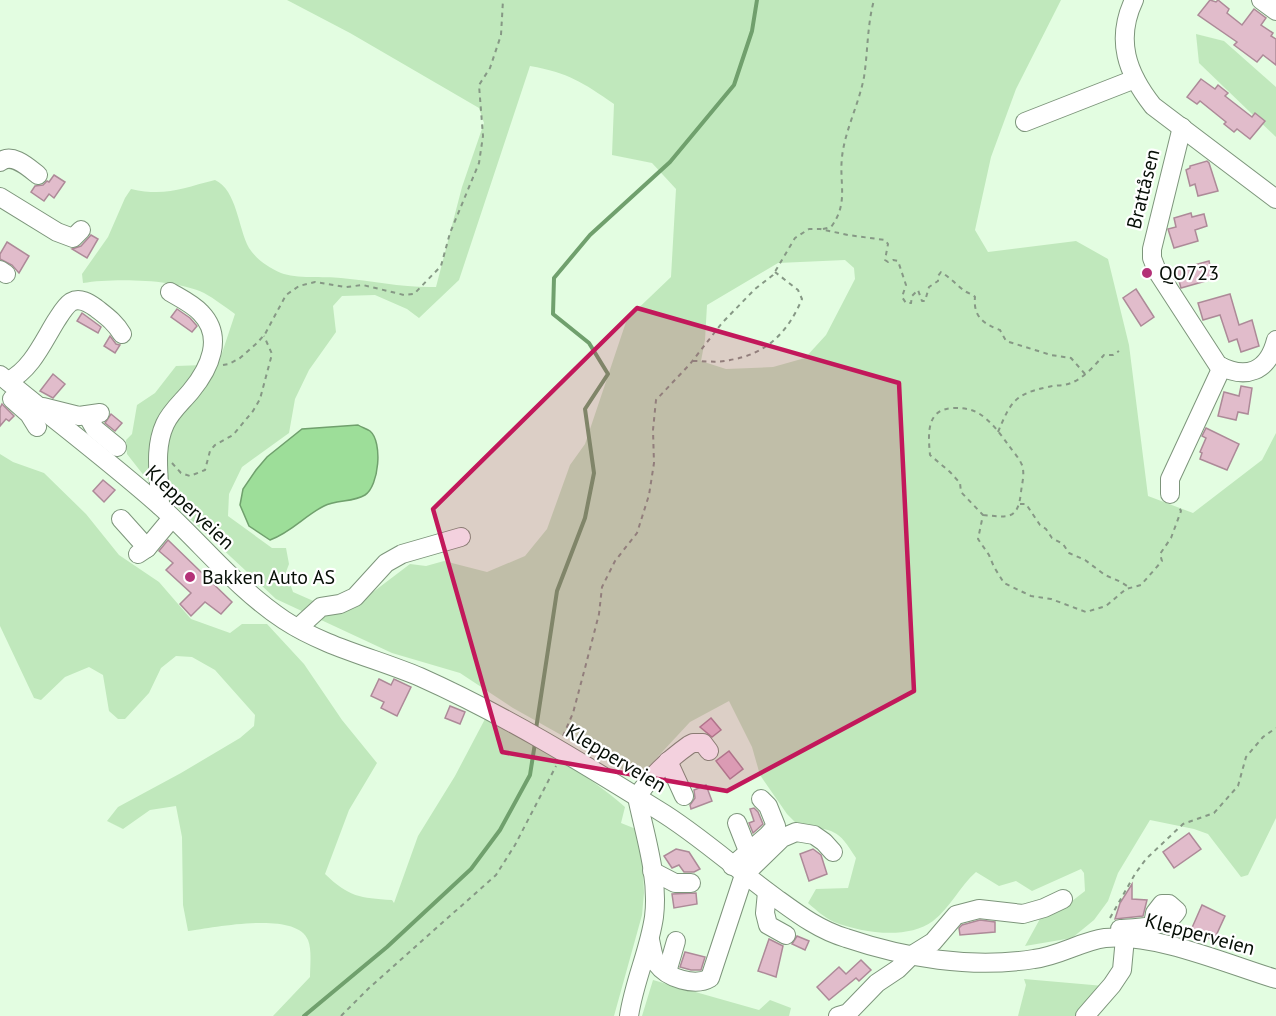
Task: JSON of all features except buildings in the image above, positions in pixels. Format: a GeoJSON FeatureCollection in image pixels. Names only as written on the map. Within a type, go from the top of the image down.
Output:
{"type":"FeatureCollection","features":[{"type":"Feature","properties":{"kind":"street"},"geometry":{"type":"LineString","coordinates":[[1134,0],[1125,31],[1125,50],[1134,79],[1153,106],[1276,199]]}},
{"type":"Feature","properties":{"kind":"street"},"geometry":{"type":"LineString","coordinates":[[1261,0],[1276,11]]}},
{"type":"Feature","properties":{"kind":"street"},"geometry":{"type":"LineString","coordinates":[[1025,122],[1134,79]]}},
{"type":"Feature","properties":{"kind":"street","name":"Brattåsen"},"geometry":{"type":"LineString","coordinates":[[1182,127],[1152,249],[1153,262],[1165,286],[1218,365],[1222,367]]}},
{"type":"Feature","properties":{"kind":"street"},"geometry":{"type":"LineString","coordinates":[[0,162],[4,158],[10,158],[38,175]]}},
{"type":"Feature","properties":{"kind":"street"},"geometry":{"type":"LineString","coordinates":[[0,197],[57,232],[73,238],[81,230]]}},
{"type":"Feature","properties":{"kind":"street"},"geometry":{"type":"LineString","coordinates":[[120,519],[142,551],[166,512],[158,457],[161,437],[172,412],[192,391],[209,364],[213,345],[210,324],[199,311],[170,292]]}},
{"type":"Feature","properties":{"kind":"street"},"geometry":{"type":"LineString","coordinates":[[37,428],[29,414],[9,397],[1,386],[2,379],[18,376],[28,365],[61,313],[70,303],[77,300],[87,301],[116,323],[122,334]]}},
{"type":"Feature","properties":{"kind":"street"},"geometry":{"type":"LineString","coordinates":[[1170,494],[1172,472],[1222,367],[1241,373],[1253,370],[1269,359],[1276,340]]}},
{"type":"Feature","properties":{"kind":"street","name":"Klepperveien"},"geometry":{"type":"LineString","coordinates":[[2,379],[39,406],[166,512],[261,603],[297,628],[326,642],[419,677],[485,709],[560,751],[685,828],[738,871],[800,916],[828,932],[864,944],[912,955],[969,962],[1013,962],[1052,956],[1100,936],[1125,938],[1159,942],[1276,979]]}},
{"type":"Feature","properties":{"kind":"street"},"geometry":{"type":"LineString","coordinates":[[39,406],[79,416],[93,414],[95,429],[117,447]]}},
{"type":"Feature","properties":{"kind":"street"},"geometry":{"type":"LineString","coordinates":[[297,628],[321,607],[340,604],[354,597],[378,570],[402,554],[461,537]]}},
{"type":"Feature","properties":{"kind":"street"},"geometry":{"type":"LineString","coordinates":[[628,1016],[650,939],[655,891],[637,797],[668,761],[693,743],[703,744],[709,751]]}},
{"type":"Feature","properties":{"kind":"street"},"geometry":{"type":"LineString","coordinates":[[668,761],[684,796]]}},
{"type":"Feature","properties":{"kind":"street"},"geometry":{"type":"LineString","coordinates":[[650,939],[655,962],[667,972],[689,981],[699,982],[710,978],[738,871],[748,851],[768,836],[776,826],[768,806],[761,799]]}},
{"type":"Feature","properties":{"kind":"street"},"geometry":{"type":"LineString","coordinates":[[737,823],[748,851]]}},
{"type":"Feature","properties":{"kind":"street"},"geometry":{"type":"LineString","coordinates":[[738,871],[782,838],[796,832],[814,835],[825,842],[832,852]]}},
{"type":"Feature","properties":{"kind":"street"},"geometry":{"type":"LineString","coordinates":[[652,871],[675,883],[691,883]]}},
{"type":"Feature","properties":{"kind":"street"},"geometry":{"type":"LineString","coordinates":[[767,892],[765,913],[768,925],[786,935]]}},
{"type":"Feature","properties":{"kind":"street"},"geometry":{"type":"LineString","coordinates":[[838,1016],[848,1012],[877,983],[898,969],[912,955],[933,942],[956,915],[979,909],[1023,914],[1064,899]]}},
{"type":"Feature","properties":{"kind":"street"},"geometry":{"type":"LineString","coordinates":[[1100,936],[1153,925]]}},
{"type":"Feature","properties":{"kind":"street"},"geometry":{"type":"LineString","coordinates":[[1085,1016],[1122,970],[1125,938]]}},
{"type":"Feature","properties":{"kind":"street"},"geometry":{"type":"LineString","coordinates":[[667,972],[676,941]]}},
{"type":"Feature","properties":{"kind":"path"},"geometry":{"type":"LineString","coordinates":[[209,364],[229,364],[240,358],[264,336],[286,295],[299,286],[315,282],[346,287],[363,285],[404,295],[414,294],[441,266],[450,233],[480,163],[483,136],[479,85],[490,68],[501,35],[503,0]]}},
{"type":"Feature","properties":{"kind":"path"},"geometry":{"type":"LineString","coordinates":[[341,1016],[369,988],[496,875],[515,845],[560,751],[573,713],[599,614],[602,588],[615,561],[637,533],[650,495],[654,463],[653,430],[656,400],[693,362],[722,323],[775,272],[795,238],[809,229],[831,227],[838,217],[843,199],[842,156],[864,78],[868,22],[874,0]]}},
{"type":"Feature","properties":{"kind":"path"},"geometry":{"type":"LineString","coordinates":[[820,229],[885,240],[888,244],[885,260],[898,261],[906,285],[902,297],[906,303],[911,303],[912,296],[918,290],[922,301],[925,301],[929,287],[938,281],[941,273],[944,273],[963,291],[970,292],[975,297],[974,308],[977,314],[988,326],[1000,330],[1006,341],[1051,355],[1071,358],[1085,374]]}},
{"type":"Feature","properties":{"kind":"path"},"geometry":{"type":"LineString","coordinates":[[693,362],[730,361],[765,350],[782,333],[797,313],[802,299],[798,290],[775,272]]}},
{"type":"Feature","properties":{"kind":"path"},"geometry":{"type":"LineString","coordinates":[[171,461],[181,473],[190,476],[205,470],[210,451],[215,445],[233,435],[253,411],[260,399],[272,354],[264,336]]}},
{"type":"Feature","properties":{"kind":"path"},"geometry":{"type":"LineString","coordinates":[[998,432],[1017,397],[1048,387],[1072,383],[1104,355],[1113,355],[1119,351]]}},
{"type":"Feature","properties":{"kind":"path"},"geometry":{"type":"LineString","coordinates":[[971,409],[984,417],[998,432],[1021,463],[1023,478],[1020,504],[1013,515],[1006,517],[983,515],[961,492],[960,483],[951,472],[930,455],[930,428],[938,410],[971,409]]}},
{"type":"Feature","properties":{"kind":"path"},"geometry":{"type":"LineString","coordinates":[[983,515],[978,539],[989,555],[1000,579],[1015,590],[1031,596],[1051,599],[1090,612],[1106,606],[1130,588],[1141,585],[1162,561],[1160,554],[1171,538],[1181,511],[1170,494]]}},
{"type":"Feature","properties":{"kind":"path"},"geometry":{"type":"LineString","coordinates":[[1020,504],[1026,504],[1040,525],[1052,538],[1063,544],[1069,553],[1130,588]]}},
{"type":"Feature","properties":{"kind":"path"},"geometry":{"type":"LineString","coordinates":[[1100,936],[1146,859],[1183,824],[1214,813],[1238,786],[1246,757],[1263,737],[1276,728]]}},
{"type":"Feature","properties":{"kind":"highlighted area"},"geometry":{"type":"Polygon","coordinates":[[[637,308],[899,383],[914,691],[727,791],[502,752],[433,509],[637,308]]]}},
{"type":"Feature","properties":{"kind":"shaded area"},"geometry":{"type":"Polygon","coordinates":[[[287,0],[1061,0],[1016,89],[991,157],[975,230],[988,252],[1076,241],[1108,259],[1129,345],[1148,496],[1193,513],[1262,460],[1276,433],[1276,818],[1248,875],[1241,877],[1208,834],[1150,820],[1118,873],[1108,901],[1094,920],[1072,938],[1025,946],[1041,917],[1063,908],[1085,891],[1084,873],[1081,869],[1032,891],[1016,881],[999,886],[976,872],[939,916],[911,931],[871,932],[834,922],[808,903],[816,889],[848,888],[856,858],[844,841],[834,832],[800,827],[787,814],[760,775],[752,747],[729,701],[690,722],[638,778],[513,708],[460,673],[392,653],[276,599],[145,477],[127,454],[126,440],[132,434],[137,405],[155,393],[176,366],[204,365],[220,359],[235,314],[216,300],[192,288],[161,282],[127,280],[83,283],[82,274],[108,237],[131,189],[164,192],[215,180],[228,192],[233,201],[249,248],[259,260],[276,271],[294,276],[334,277],[436,287],[462,187],[484,123],[479,108],[350,33],[287,0]],[[530,66],[459,280],[419,318],[407,309],[375,295],[342,296],[333,306],[336,332],[309,370],[295,399],[289,433],[242,467],[229,494],[228,516],[272,548],[286,548],[289,564],[286,572],[293,592],[318,603],[352,608],[410,564],[426,566],[444,561],[487,572],[525,556],[547,529],[570,465],[585,444],[627,319],[671,277],[676,189],[652,163],[612,155],[614,104],[575,79],[530,66]],[[845,260],[778,263],[707,305],[701,361],[726,369],[773,367],[805,358],[826,335],[855,279],[854,268],[845,260]]]}},
{"type":"Feature","properties":{"kind":"shaded area"},"geometry":{"type":"Polygon","coordinates":[[[1196,34],[1224,41],[1276,87],[1276,137],[1199,63],[1196,34]]]}},
{"type":"Feature","properties":{"kind":"shaded area"},"geometry":{"type":"Polygon","coordinates":[[[358,425],[370,431],[377,444],[378,454],[374,483],[365,495],[324,506],[285,533],[270,540],[249,526],[240,505],[243,489],[267,457],[302,429],[358,425]]]}},
{"type":"Feature","properties":{"kind":"shaded area"},"geometry":{"type":"Polygon","coordinates":[[[0,454],[13,462],[44,473],[86,514],[119,555],[159,582],[191,619],[230,633],[242,624],[267,624],[304,664],[342,720],[377,763],[349,810],[325,874],[348,892],[363,897],[392,900],[394,903],[418,836],[455,776],[485,719],[540,748],[575,770],[625,807],[621,823],[636,829],[643,869],[644,893],[642,915],[614,1016],[273,1016],[310,977],[308,940],[300,931],[271,923],[188,931],[183,905],[182,837],[176,806],[150,810],[123,829],[107,821],[118,807],[240,738],[254,726],[255,715],[215,670],[192,657],[176,656],[161,668],[149,693],[125,719],[118,719],[109,711],[103,675],[89,667],[65,677],[41,700],[34,698],[0,626],[0,454]]]}},
{"type":"Feature","properties":{"kind":"shaded area"},"geometry":{"type":"Polygon","coordinates":[[[1024,979],[1104,986],[1079,1016],[1018,1016],[1026,985],[1024,979]]]}},
{"type":"Feature","properties":{"kind":"shaded area"},"geometry":{"type":"Polygon","coordinates":[[[653,980],[759,1010],[770,1000],[791,1008],[789,1016],[642,1016],[653,980]]]}},
{"type":"Feature","properties":{"kind":"waterway"},"geometry":{"type":"LineString","coordinates":[[536,729],[557,591],[585,518],[594,473],[585,409],[608,374],[589,343],[553,314],[554,278],[590,235],[670,162],[734,85],[752,31],[757,0]]}},
{"type":"Feature","properties":{"kind":"waterway"},"geometry":{"type":"LineString","coordinates":[[304,1016],[387,947],[471,869],[500,830],[530,775],[535,743]]}},
{"type":"Feature","properties":{"kind":"place","name":"QO723"},"geometry":{"type":"Point","coordinates":[1147,273]}},
{"type":"Feature","properties":{"kind":"place","name":"Bakken Auto AS"},"geometry":{"type":"Point","coordinates":[190,577]}}]}
